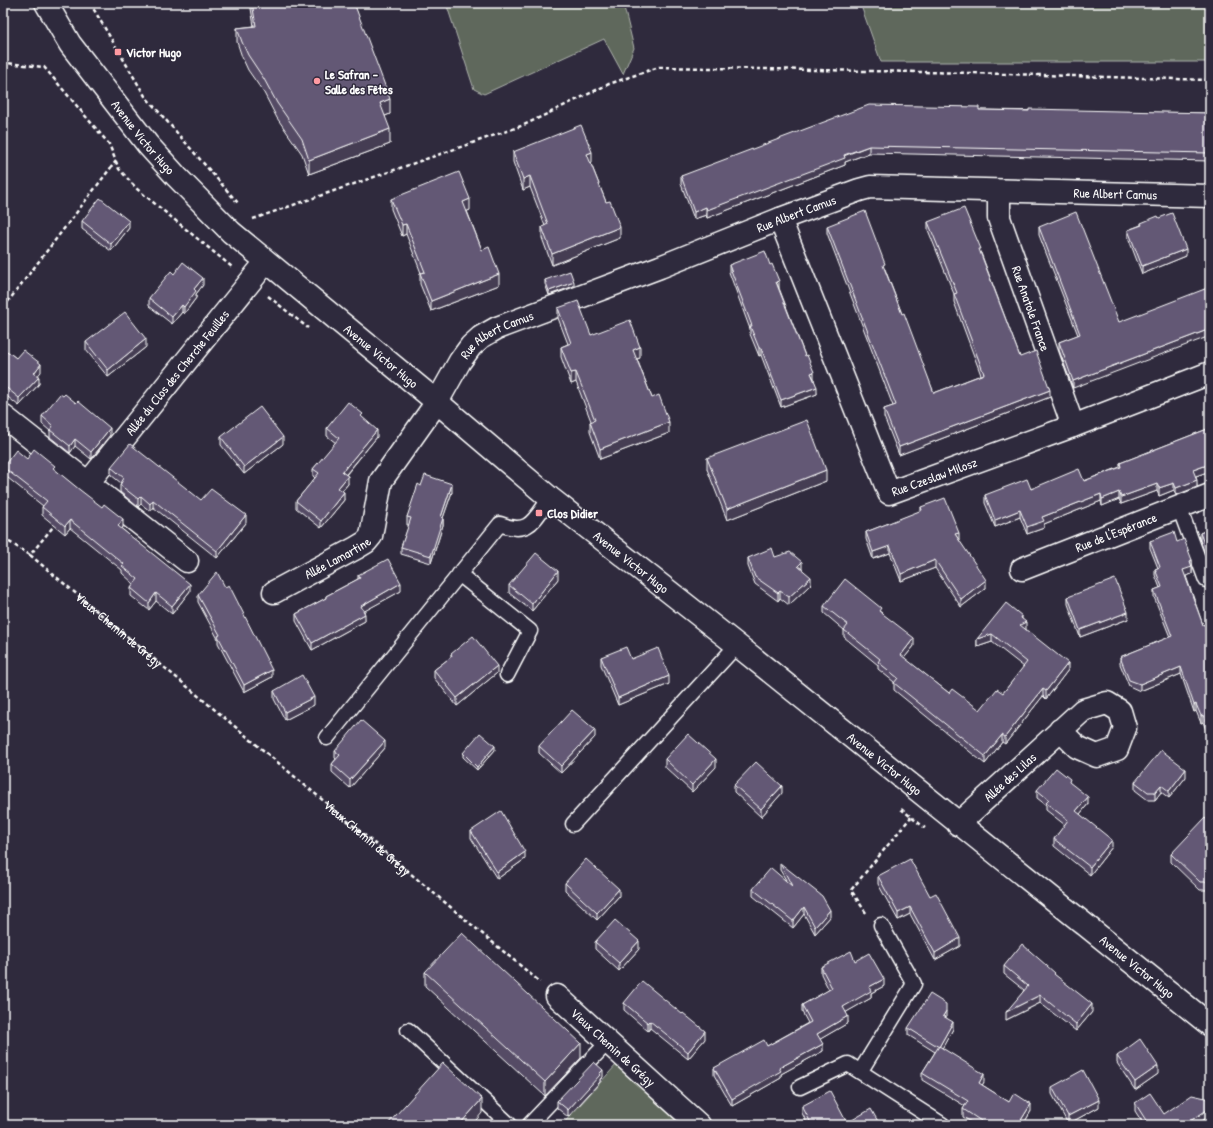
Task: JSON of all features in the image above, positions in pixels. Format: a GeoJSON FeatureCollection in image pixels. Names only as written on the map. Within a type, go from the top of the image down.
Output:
{"type":"FeatureCollection","features":[{"type":"Feature","properties":{"kind":"street","name":"Avenue Victor Hugo"},"geometry":{"type":"LineString","coordinates":[[47,3],[70,44],[148,145],[231,232],[437,402],[550,498],[737,645],[1210,1025]]}},
{"type":"Feature","properties":{"kind":"street","name":"Rue Albert Camus"},"geometry":{"type":"LineString","coordinates":[[437,402],[460,361],[471,346],[481,337],[497,328],[660,267],[780,219],[870,187],[1210,196]]}},
{"type":"Feature","properties":{"kind":"street","name":"Rue Anatole France"},"geometry":{"type":"LineString","coordinates":[[999,190],[999,218],[1073,426]]}},
{"type":"Feature","properties":{"kind":"street","name":"Rue Czeslaw Milosz"},"geometry":{"type":"LineString","coordinates":[[780,219],[889,493],[1073,426],[1210,373]]}},
{"type":"Feature","properties":{"kind":"street","name":"Allée du Clos des Cherche Feuilles"},"geometry":{"type":"LineString","coordinates":[[88,483],[266,262]]}},
{"type":"Feature","properties":{"kind":"street","name":"Allée Lamartine"},"geometry":{"type":"LineString","coordinates":[[274,592],[366,542],[371,536],[381,481],[437,402]]}},
{"type":"Feature","properties":{"kind":"street"},"geometry":{"type":"LineString","coordinates":[[3,416],[186,561]]}},
{"type":"Feature","properties":{"kind":"street","name":"Rue de l'Espérance"},"geometry":{"type":"LineString","coordinates":[[1022,569],[1210,495]]}},
{"type":"Feature","properties":{"kind":"street","name":"Allée des Lilas"},"geometry":{"type":"LineString","coordinates":[[958,824],[1060,730]]}},
{"type":"Feature","properties":{"kind":"street","name":"Vieux Chemin de Grégy"},"geometry":{"type":"LineString","coordinates":[[557,996],[699,1125]]}},
{"type":"Feature","properties":{"kind":"lane"},"geometry":{"type":"LineString","coordinates":[[327,738],[500,524],[510,528],[519,529],[531,524],[550,498]]}},
{"type":"Feature","properties":{"kind":"lane"},"geometry":{"type":"LineString","coordinates":[[1179,507],[1206,580]]}},
{"type":"Feature","properties":{"kind":"lane"},"geometry":{"type":"LineString","coordinates":[[459,574],[530,631],[507,675]]}},
{"type":"Feature","properties":{"kind":"lane"},"geometry":{"type":"LineString","coordinates":[[573,824],[737,645]]}},
{"type":"Feature","properties":{"kind":"lane"},"geometry":{"type":"LineString","coordinates":[[860,1072],[914,984],[881,925]]}},
{"type":"Feature","properties":{"kind":"lane"},"geometry":{"type":"LineString","coordinates":[[408,1030],[510,1125]]}},
{"type":"Feature","properties":{"kind":"lane"},"geometry":{"type":"LineString","coordinates":[[529,1125],[608,1042]]}},
{"type":"Feature","properties":{"kind":"lane"},"geometry":{"type":"LineString","coordinates":[[800,1087],[848,1064],[943,1125]]}},
{"type":"Feature","properties":{"kind":"path"},"geometry":{"type":"LineString","coordinates":[[90,3],[145,96],[242,208]]}},
{"type":"Feature","properties":{"kind":"path"},"geometry":{"type":"LineString","coordinates":[[3,60],[7,63]]}},
{"type":"Feature","properties":{"kind":"path"},"geometry":{"type":"LineString","coordinates":[[258,224],[252,219],[524,125],[609,84],[659,67],[972,73],[1210,80]]}},
{"type":"Feature","properties":{"kind":"path"},"geometry":{"type":"LineString","coordinates":[[3,308],[116,161]]}},
{"type":"Feature","properties":{"kind":"path"},"geometry":{"type":"LineString","coordinates":[[30,555],[59,519]]}},
{"type":"Feature","properties":{"kind":"path","name":"Vieux Chemin de Grégy"},"geometry":{"type":"LineString","coordinates":[[3,538],[30,555],[557,996]]}},
{"type":"Feature","properties":{"kind":"path"},"geometry":{"type":"LineString","coordinates":[[881,925],[866,914],[851,890],[910,817]]}},
{"type":"Feature","properties":{"kind":"green space"},"geometry":{"type":"Polygon","coordinates":[[[446,3],[623,3],[634,48],[623,74],[604,39],[484,94],[474,89],[446,3]]]}},
{"type":"Feature","properties":{"kind":"green space"},"geometry":{"type":"Polygon","coordinates":[[[860,3],[1210,3],[1210,62],[881,62],[860,3]]]}},
{"type":"Feature","properties":{"kind":"green space"},"geometry":{"type":"Polygon","coordinates":[[[617,1064],[688,1125],[562,1125],[617,1064]]]}},
{"type":"Feature","properties":{"kind":"building","name":"Le Safran - Salle des Fêtes"},"geometry":{"type":"Polygon","coordinates":[[[252,3],[354,3],[390,99],[380,103],[390,129],[309,160],[302,139],[277,103],[264,79],[248,55],[242,42],[237,28],[256,26],[252,3]]]}},
{"type":"Feature","properties":{"kind":"building"},"geometry":{"type":"Polygon","coordinates":[[[869,105],[979,107],[979,110],[1029,111],[1029,109],[1210,113],[1210,153],[869,146],[844,155],[845,158],[707,210],[706,207],[694,212],[681,176],[869,105]]]}},
{"type":"Feature","properties":{"kind":"building"},"geometry":{"type":"Polygon","coordinates":[[[581,125],[592,152],[587,154],[606,202],[610,201],[620,227],[552,254],[542,227],[548,224],[530,176],[523,179],[513,152],[581,125]]]}},
{"type":"Feature","properties":{"kind":"building"},"geometry":{"type":"Polygon","coordinates":[[[459,172],[470,199],[463,202],[482,250],[489,247],[499,274],[431,301],[420,273],[425,272],[406,224],[402,225],[391,199],[459,172]]]}},
{"type":"Feature","properties":{"kind":"building"},"geometry":{"type":"Polygon","coordinates":[[[100,198],[129,221],[111,244],[82,221],[100,198]]]}},
{"type":"Feature","properties":{"kind":"building"},"geometry":{"type":"Polygon","coordinates":[[[964,208],[981,249],[979,249],[1020,357],[1036,351],[1050,390],[899,447],[884,409],[896,405],[827,226],[865,211],[885,264],[883,265],[902,314],[904,313],[934,393],[984,374],[954,294],[957,293],[928,222],[964,208]]]}},
{"type":"Feature","properties":{"kind":"building"},"geometry":{"type":"Polygon","coordinates":[[[1076,212],[1119,322],[1210,287],[1210,329],[1073,381],[1059,342],[1080,334],[1039,227],[1076,212]]]}},
{"type":"Feature","properties":{"kind":"building"},"geometry":{"type":"Polygon","coordinates":[[[1172,213],[1186,249],[1142,266],[1128,230],[1142,225],[1141,223],[1158,216],[1159,218],[1172,213]]]}},
{"type":"Feature","properties":{"kind":"building"},"geometry":{"type":"Polygon","coordinates":[[[765,251],[770,265],[772,264],[779,281],[776,282],[805,356],[807,355],[814,372],[811,373],[817,387],[781,400],[761,348],[759,348],[750,326],[752,326],[729,265],[765,251]]]}},
{"type":"Feature","properties":{"kind":"building"},"geometry":{"type":"Polygon","coordinates":[[[183,262],[203,278],[194,289],[196,291],[184,307],[182,305],[172,317],[149,298],[171,271],[174,274],[183,262]]]}},
{"type":"Feature","properties":{"kind":"building"},"geometry":{"type":"Polygon","coordinates":[[[570,271],[574,282],[549,291],[545,280],[570,271]]]}},
{"type":"Feature","properties":{"kind":"building"},"geometry":{"type":"Polygon","coordinates":[[[578,301],[591,335],[630,320],[640,347],[633,350],[652,398],[659,395],[669,422],[600,449],[590,422],[595,420],[576,372],[571,373],[561,347],[571,343],[558,308],[578,301]]]}},
{"type":"Feature","properties":{"kind":"building"},"geometry":{"type":"Polygon","coordinates":[[[125,312],[146,339],[108,370],[86,342],[125,312]]]}},
{"type":"Feature","properties":{"kind":"building"},"geometry":{"type":"Polygon","coordinates":[[[3,348],[16,358],[23,350],[41,364],[34,373],[39,377],[19,398],[3,385],[3,348]]]}},
{"type":"Feature","properties":{"kind":"building"},"geometry":{"type":"Polygon","coordinates":[[[60,394],[63,396],[65,394],[76,403],[78,401],[110,428],[91,452],[75,439],[70,446],[50,430],[53,426],[42,416],[60,394]]]}},
{"type":"Feature","properties":{"kind":"building"},"geometry":{"type":"Polygon","coordinates":[[[348,402],[363,414],[361,416],[377,430],[342,472],[348,476],[338,488],[344,492],[321,521],[296,501],[319,473],[313,469],[339,438],[327,428],[348,402]]]}},
{"type":"Feature","properties":{"kind":"building"},"geometry":{"type":"Polygon","coordinates":[[[260,407],[283,437],[244,467],[221,437],[260,407]]]}},
{"type":"Feature","properties":{"kind":"building"},"geometry":{"type":"Polygon","coordinates":[[[807,420],[826,470],[727,509],[707,458],[807,420]]]}},
{"type":"Feature","properties":{"kind":"building"},"geometry":{"type":"Polygon","coordinates":[[[1210,428],[1210,464],[1193,470],[1197,480],[1176,488],[1174,483],[1159,488],[1157,484],[1121,497],[1119,492],[1102,499],[1101,494],[1042,517],[1044,521],[1027,527],[1020,510],[995,520],[985,495],[1027,479],[1031,489],[1079,469],[1084,481],[1121,467],[1120,463],[1210,428]]]}},
{"type":"Feature","properties":{"kind":"building"},"geometry":{"type":"Polygon","coordinates":[[[130,444],[201,500],[211,489],[246,515],[217,551],[153,500],[150,504],[141,496],[138,499],[120,485],[124,478],[111,467],[130,444]]]}},
{"type":"Feature","properties":{"kind":"building"},"geometry":{"type":"Polygon","coordinates":[[[34,449],[55,466],[53,468],[80,490],[102,507],[104,504],[123,519],[118,526],[190,584],[172,606],[156,593],[149,603],[131,588],[138,579],[122,566],[124,564],[70,520],[65,526],[42,507],[47,501],[3,467],[16,450],[27,459],[34,449]]]}},
{"type":"Feature","properties":{"kind":"building"},"geometry":{"type":"Polygon","coordinates":[[[425,475],[452,484],[441,517],[443,518],[431,556],[401,547],[411,518],[407,517],[418,484],[421,486],[425,475]]]}},
{"type":"Feature","properties":{"kind":"building"},"geometry":{"type":"Polygon","coordinates":[[[945,498],[959,533],[955,534],[986,580],[961,599],[935,560],[901,574],[890,546],[873,552],[866,532],[922,510],[921,507],[945,498]]]}},
{"type":"Feature","properties":{"kind":"building"},"geometry":{"type":"Polygon","coordinates":[[[1210,529],[1210,553],[1208,554],[1200,533],[1210,529]]]}},
{"type":"Feature","properties":{"kind":"building"},"geometry":{"type":"Polygon","coordinates":[[[1174,532],[1177,542],[1184,539],[1192,560],[1190,561],[1192,567],[1183,570],[1203,625],[1208,623],[1210,627],[1210,733],[1203,715],[1201,716],[1196,704],[1194,705],[1181,667],[1140,684],[1129,680],[1120,657],[1172,636],[1154,590],[1162,587],[1155,569],[1160,567],[1150,541],[1174,532]]]}},
{"type":"Feature","properties":{"kind":"building"},"geometry":{"type":"Polygon","coordinates":[[[772,548],[775,557],[790,552],[802,562],[798,566],[811,577],[789,597],[780,591],[778,593],[755,577],[748,558],[772,548]]]}},
{"type":"Feature","properties":{"kind":"building"},"geometry":{"type":"Polygon","coordinates":[[[536,553],[558,571],[532,604],[509,585],[536,553]]]}},
{"type":"Feature","properties":{"kind":"building"},"geometry":{"type":"Polygon","coordinates":[[[388,559],[401,583],[361,606],[365,614],[312,643],[296,614],[360,578],[358,575],[388,559]]]}},
{"type":"Feature","properties":{"kind":"building"},"geometry":{"type":"Polygon","coordinates":[[[217,572],[225,587],[229,585],[272,670],[244,685],[218,636],[220,635],[198,595],[217,572]]]}},
{"type":"Feature","properties":{"kind":"building"},"geometry":{"type":"Polygon","coordinates":[[[845,579],[881,608],[879,611],[914,638],[901,655],[949,693],[952,689],[980,710],[997,689],[1003,693],[1027,662],[992,634],[977,639],[1006,603],[1022,616],[1021,618],[1026,622],[1020,625],[1068,663],[1046,691],[1043,689],[1005,737],[1002,735],[985,756],[894,683],[898,678],[878,662],[880,659],[844,630],[848,625],[824,606],[845,579]]]}},
{"type":"Feature","properties":{"kind":"building"},"geometry":{"type":"Polygon","coordinates":[[[1115,579],[1128,612],[1080,630],[1068,597],[1115,579]]]}},
{"type":"Feature","properties":{"kind":"building"},"geometry":{"type":"Polygon","coordinates":[[[473,636],[497,666],[457,698],[434,670],[452,656],[451,654],[473,636]]]}},
{"type":"Feature","properties":{"kind":"building"},"geometry":{"type":"Polygon","coordinates":[[[626,647],[631,659],[658,648],[669,676],[618,698],[601,657],[626,647]]]}},
{"type":"Feature","properties":{"kind":"building"},"geometry":{"type":"Polygon","coordinates":[[[302,675],[314,697],[285,712],[274,691],[302,675]]]}},
{"type":"Feature","properties":{"kind":"building"},"geometry":{"type":"Polygon","coordinates":[[[572,710],[595,730],[561,766],[539,746],[572,710]]]}},
{"type":"Feature","properties":{"kind":"building"},"geometry":{"type":"Polygon","coordinates":[[[361,720],[385,741],[350,780],[332,764],[340,755],[335,751],[361,720]]]}},
{"type":"Feature","properties":{"kind":"building"},"geometry":{"type":"Polygon","coordinates":[[[480,733],[495,746],[477,767],[463,753],[480,733]]]}},
{"type":"Feature","properties":{"kind":"building"},"geometry":{"type":"Polygon","coordinates":[[[688,734],[716,759],[692,785],[665,759],[688,734]]]}},
{"type":"Feature","properties":{"kind":"building"},"geometry":{"type":"Polygon","coordinates":[[[1161,750],[1186,769],[1169,791],[1161,785],[1155,792],[1148,792],[1135,782],[1161,750]]]}},
{"type":"Feature","properties":{"kind":"building"},"geometry":{"type":"Polygon","coordinates":[[[756,762],[782,786],[761,809],[734,785],[756,762]]]}},
{"type":"Feature","properties":{"kind":"building"},"geometry":{"type":"Polygon","coordinates":[[[1056,768],[1070,779],[1069,782],[1088,797],[1076,811],[1112,840],[1090,867],[1054,839],[1068,820],[1046,803],[1049,800],[1037,790],[1056,768]]]}},
{"type":"Feature","properties":{"kind":"building"},"geometry":{"type":"Polygon","coordinates":[[[501,811],[525,852],[497,872],[471,831],[501,811]]]}},
{"type":"Feature","properties":{"kind":"building"},"geometry":{"type":"Polygon","coordinates":[[[1205,818],[1210,822],[1210,880],[1208,882],[1200,882],[1171,854],[1205,818]]]}},
{"type":"Feature","properties":{"kind":"building"},"geometry":{"type":"Polygon","coordinates":[[[586,859],[619,889],[597,913],[565,883],[586,859]]]}},
{"type":"Feature","properties":{"kind":"building"},"geometry":{"type":"Polygon","coordinates":[[[910,859],[930,896],[936,893],[960,938],[935,953],[910,907],[898,913],[878,876],[910,859]]]}},
{"type":"Feature","properties":{"kind":"building"},"geometry":{"type":"Polygon","coordinates":[[[780,863],[822,896],[830,910],[815,927],[804,907],[793,921],[753,889],[771,868],[792,886],[780,863]]]}},
{"type":"Feature","properties":{"kind":"building"},"geometry":{"type":"Polygon","coordinates":[[[615,920],[639,941],[619,963],[595,942],[615,920]]]}},
{"type":"Feature","properties":{"kind":"building"},"geometry":{"type":"Polygon","coordinates":[[[462,933],[581,1043],[545,1082],[425,972],[462,933]]]}},
{"type":"Feature","properties":{"kind":"building"},"geometry":{"type":"Polygon","coordinates":[[[1022,944],[1055,973],[1054,974],[1092,1004],[1076,1024],[1040,995],[1006,1012],[1028,986],[1004,966],[1022,944]]]}},
{"type":"Feature","properties":{"kind":"building"},"geometry":{"type":"Polygon","coordinates":[[[851,951],[855,961],[869,953],[884,979],[869,987],[871,991],[843,1007],[848,1016],[817,1034],[823,1044],[779,1068],[781,1071],[732,1099],[714,1068],[764,1040],[767,1046],[811,1022],[802,1005],[832,988],[821,967],[851,951]]]}},
{"type":"Feature","properties":{"kind":"building"},"geometry":{"type":"Polygon","coordinates":[[[642,981],[705,1031],[688,1052],[650,1021],[648,1023],[624,1003],[642,981]]]}},
{"type":"Feature","properties":{"kind":"building"},"geometry":{"type":"Polygon","coordinates":[[[930,994],[946,1004],[946,1011],[943,1016],[953,1022],[939,1047],[908,1028],[930,994]]]}},
{"type":"Feature","properties":{"kind":"building"},"geometry":{"type":"Polygon","coordinates":[[[1140,1039],[1158,1066],[1135,1082],[1117,1056],[1140,1039]]]}},
{"type":"Feature","properties":{"kind":"building"},"geometry":{"type":"Polygon","coordinates":[[[939,1046],[984,1074],[979,1083],[1009,1102],[1014,1093],[1031,1104],[1018,1125],[987,1125],[963,1109],[968,1101],[922,1073],[939,1046]]]}},
{"type":"Feature","properties":{"kind":"building"},"geometry":{"type":"Polygon","coordinates":[[[594,1062],[603,1070],[568,1110],[557,1101],[594,1062]]]}},
{"type":"Feature","properties":{"kind":"building"},"geometry":{"type":"Polygon","coordinates":[[[443,1063],[482,1099],[459,1125],[387,1125],[443,1063]]]}},
{"type":"Feature","properties":{"kind":"building"},"geometry":{"type":"Polygon","coordinates":[[[1083,1070],[1099,1100],[1068,1116],[1052,1087],[1083,1070]]]}},
{"type":"Feature","properties":{"kind":"building"},"geometry":{"type":"Polygon","coordinates":[[[830,1091],[847,1123],[871,1109],[880,1125],[812,1125],[802,1106],[830,1091]]]}},
{"type":"Feature","properties":{"kind":"building"},"geometry":{"type":"Polygon","coordinates":[[[1150,1093],[1164,1114],[1192,1095],[1210,1099],[1210,1108],[1184,1125],[1149,1125],[1135,1103],[1150,1093]]]}},
{"type":"Feature","properties":{"kind":"place","name":"Victor Hugo"},"geometry":{"type":"Point","coordinates":[118,52]}},
{"type":"Feature","properties":{"kind":"place","name":"Le Safran - Salle des Fêtes"},"geometry":{"type":"Point","coordinates":[317,81]}},
{"type":"Feature","properties":{"kind":"place","name":"Clos Didier"},"geometry":{"type":"Point","coordinates":[539,513]}}]}
